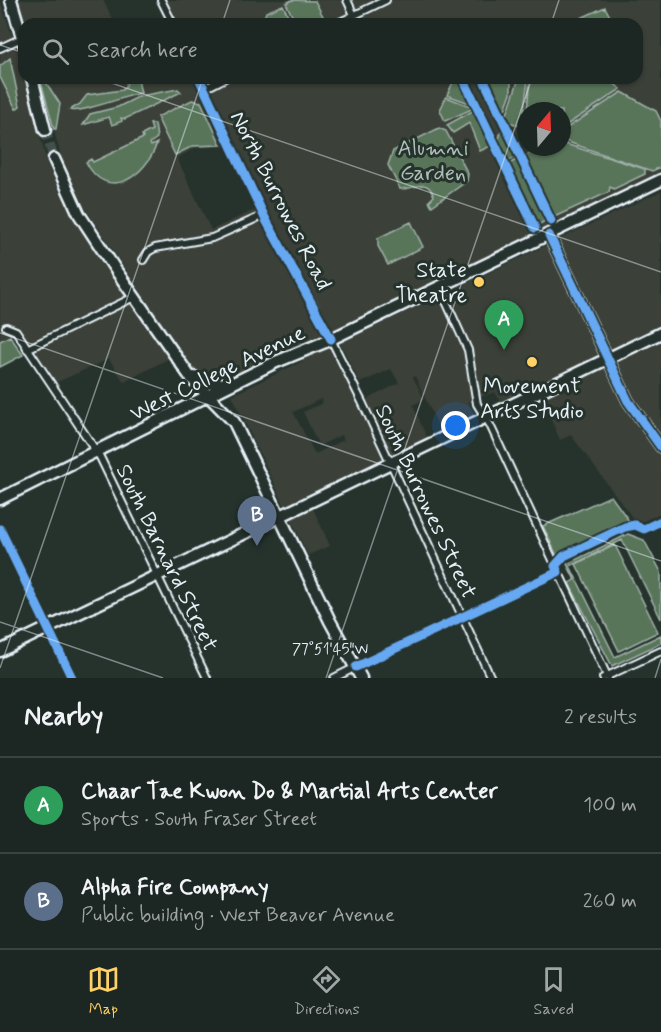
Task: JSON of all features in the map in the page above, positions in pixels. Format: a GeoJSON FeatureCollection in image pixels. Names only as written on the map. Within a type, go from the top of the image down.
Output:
{"type":"FeatureCollection","features":[{"type":"Feature","properties":{"kind":"main road"},"geometry":{"type":"LineString","coordinates":[[11,0],[18,24]]}},
{"type":"Feature","properties":{"kind":"main road"},"geometry":{"type":"LineString","coordinates":[[34,84],[45,130]]}},
{"type":"Feature","properties":{"kind":"main road"},"geometry":{"type":"LineString","coordinates":[[54,159],[79,214],[134,297],[187,371],[234,422],[353,672],[362,678]]}},
{"type":"Feature","properties":{"kind":"main road","name":"West College Avenue"},"geometry":{"type":"LineString","coordinates":[[0,499],[97,452],[207,394],[243,380],[303,349],[331,339],[660,182]]}},
{"type":"Feature","properties":{"kind":"main road"},"geometry":{"type":"LineString","coordinates":[[0,651],[484,416],[661,333]]}},
{"type":"Feature","properties":{"kind":"main road"},"geometry":{"type":"LineString","coordinates":[[187,371],[212,384],[243,380]]}},
{"type":"Feature","properties":{"kind":"street"},"geometry":{"type":"LineString","coordinates":[[161,0],[170,18]]}},
{"type":"Feature","properties":{"kind":"street"},"geometry":{"type":"LineString","coordinates":[[347,0],[354,15]]}},
{"type":"Feature","properties":{"kind":"street"},"geometry":{"type":"LineString","coordinates":[[348,18],[386,0]]}},
{"type":"Feature","properties":{"kind":"street"},"geometry":{"type":"LineString","coordinates":[[0,48],[18,43]]}},
{"type":"Feature","properties":{"kind":"street","name":"North Burrowes Road"},"geometry":{"type":"LineString","coordinates":[[202,84],[264,215],[331,339]]}},
{"type":"Feature","properties":{"kind":"street"},"geometry":{"type":"LineString","coordinates":[[204,89],[214,84]]}},
{"type":"Feature","properties":{"kind":"street"},"geometry":{"type":"LineString","coordinates":[[144,260],[151,250],[215,237],[264,215]]}},
{"type":"Feature","properties":{"kind":"street"},"geometry":{"type":"LineString","coordinates":[[549,235],[631,406],[661,447]]}},
{"type":"Feature","properties":{"kind":"street"},"geometry":{"type":"LineString","coordinates":[[440,286],[468,350],[477,404],[606,677],[661,651]]}},
{"type":"Feature","properties":{"kind":"street"},"geometry":{"type":"LineString","coordinates":[[27,349],[134,297]]}},
{"type":"Feature","properties":{"kind":"street","name":"South Barnard Street"},"geometry":{"type":"LineString","coordinates":[[6,327],[16,331],[97,452],[207,678]]}},
{"type":"Feature","properties":{"kind":"street","name":"South Burrowes Street"},"geometry":{"type":"LineString","coordinates":[[331,339],[490,678]]}},
{"type":"Feature","properties":{"kind":"street"},"geometry":{"type":"LineString","coordinates":[[635,525],[641,529],[661,521]]}},
{"type":"Feature","properties":{"kind":"street"},"geometry":{"type":"LineString","coordinates":[[0,529],[72,678]]}},
{"type":"Feature","properties":{"kind":"street"},"geometry":{"type":"LineString","coordinates":[[333,678],[353,672],[558,572]]}},
{"type":"Feature","properties":{"kind":"shaded area"},"geometry":{"type":"Polygon","coordinates":[[[0,0],[18,52],[18,84],[27,84],[47,163],[65,202],[105,267],[170,358],[124,382],[109,359],[55,383],[22,331],[0,341],[0,0]]]}},
{"type":"Feature","properties":{"kind":"shaded area"},"geometry":{"type":"Polygon","coordinates":[[[18,0],[103,0],[112,18],[24,18],[18,0]]]}},
{"type":"Feature","properties":{"kind":"shaded area"},"geometry":{"type":"Polygon","coordinates":[[[166,0],[661,0],[661,174],[336,332],[287,249],[237,150],[212,92],[219,84],[643,84],[643,18],[175,18],[166,0]]]}},
{"type":"Feature","properties":{"kind":"shaded area"},"geometry":{"type":"Polygon","coordinates":[[[42,84],[197,84],[227,146],[195,148],[177,158],[211,230],[257,209],[323,335],[232,379],[216,382],[194,373],[83,205],[62,160],[42,84]]]}},
{"type":"Feature","properties":{"kind":"shaded area"},"geometry":{"type":"Polygon","coordinates":[[[661,191],[661,513],[637,524],[571,435],[560,440],[537,387],[501,403],[495,392],[468,401],[474,415],[441,432],[415,376],[413,377],[424,399],[413,405],[428,441],[307,495],[330,546],[308,555],[232,395],[303,361],[302,358],[329,345],[358,404],[399,383],[391,369],[360,383],[340,343],[661,191]],[[321,399],[293,412],[315,454],[344,440],[341,435],[319,446],[303,412],[323,403],[321,399]]]}},
{"type":"Feature","properties":{"kind":"green space"},"geometry":{"type":"Polygon","coordinates":[[[292,0],[315,1],[324,18],[293,18],[286,3],[292,0]]]}},
{"type":"Feature","properties":{"kind":"green space"},"geometry":{"type":"Polygon","coordinates":[[[283,5],[289,18],[264,18],[266,12],[283,5]]]}},
{"type":"Feature","properties":{"kind":"green space"},"geometry":{"type":"Polygon","coordinates":[[[605,7],[611,18],[581,18],[605,7]]]}},
{"type":"Feature","properties":{"kind":"green space"},"geometry":{"type":"Polygon","coordinates":[[[10,58],[20,106],[16,109],[0,77],[0,66],[10,58]]]}},
{"type":"Feature","properties":{"kind":"green space"},"geometry":{"type":"Polygon","coordinates":[[[42,84],[47,84],[60,104],[56,129],[54,129],[42,84]]]}},
{"type":"Feature","properties":{"kind":"green space"},"geometry":{"type":"Polygon","coordinates":[[[126,84],[139,84],[141,93],[92,107],[70,110],[80,104],[87,95],[122,90],[126,84]]]}},
{"type":"Feature","properties":{"kind":"green space"},"geometry":{"type":"Polygon","coordinates":[[[452,84],[464,84],[472,104],[447,95],[452,84]]]}},
{"type":"Feature","properties":{"kind":"green space"},"geometry":{"type":"Polygon","coordinates":[[[487,84],[511,84],[511,93],[503,115],[487,84]]]}},
{"type":"Feature","properties":{"kind":"green space"},"geometry":{"type":"Polygon","coordinates":[[[517,84],[527,84],[525,102],[517,102],[517,125],[505,120],[517,84]]]}},
{"type":"Feature","properties":{"kind":"green space"},"geometry":{"type":"Polygon","coordinates":[[[529,84],[614,84],[621,89],[571,122],[571,102],[528,102],[529,84]]]}},
{"type":"Feature","properties":{"kind":"green space"},"geometry":{"type":"Polygon","coordinates":[[[178,89],[181,92],[125,119],[121,118],[122,121],[112,125],[109,117],[83,125],[90,114],[118,107],[140,96],[178,89]]]}},
{"type":"Feature","properties":{"kind":"green space"},"geometry":{"type":"Polygon","coordinates":[[[622,92],[656,111],[661,121],[661,167],[652,171],[571,143],[571,125],[622,92]]]}},
{"type":"Feature","properties":{"kind":"green space"},"geometry":{"type":"Polygon","coordinates":[[[446,97],[470,106],[472,109],[445,121],[440,110],[446,97]]]}},
{"type":"Feature","properties":{"kind":"green space"},"geometry":{"type":"Polygon","coordinates":[[[192,100],[201,102],[221,145],[193,146],[175,155],[157,117],[192,100]]]}},
{"type":"Feature","properties":{"kind":"green space"},"geometry":{"type":"Polygon","coordinates":[[[476,109],[493,145],[480,151],[469,123],[453,133],[447,125],[476,109]]]}},
{"type":"Feature","properties":{"kind":"green space"},"geometry":{"type":"Polygon","coordinates":[[[150,124],[155,124],[157,138],[150,143],[151,146],[157,143],[152,155],[135,175],[125,181],[115,183],[104,181],[86,162],[91,159],[93,162],[143,138],[142,135],[152,130],[150,124]]]}},
{"type":"Feature","properties":{"kind":"green space"},"geometry":{"type":"Polygon","coordinates":[[[503,126],[518,156],[507,162],[497,144],[503,126]]]}},
{"type":"Feature","properties":{"kind":"green space","name":"Alumni Garden"},"geometry":{"type":"Polygon","coordinates":[[[439,128],[446,131],[468,174],[467,181],[432,206],[429,201],[434,196],[428,187],[420,185],[400,189],[388,165],[393,151],[439,128]]]}},
{"type":"Feature","properties":{"kind":"green space"},"geometry":{"type":"Polygon","coordinates":[[[571,146],[645,169],[645,174],[614,189],[610,187],[609,192],[552,218],[523,158],[526,156],[571,156],[571,146]]]}},
{"type":"Feature","properties":{"kind":"green space"},"geometry":{"type":"Polygon","coordinates":[[[518,159],[548,219],[537,226],[507,165],[518,159]]]}},
{"type":"Feature","properties":{"kind":"green space"},"geometry":{"type":"Polygon","coordinates":[[[411,222],[423,247],[388,265],[378,246],[378,238],[411,222]]]}},
{"type":"Feature","properties":{"kind":"green space"},"geometry":{"type":"Polygon","coordinates":[[[10,336],[23,355],[0,367],[0,341],[10,336]]]}},
{"type":"Feature","properties":{"kind":"green space"},"geometry":{"type":"Polygon","coordinates":[[[611,496],[632,525],[625,528],[626,531],[560,562],[543,526],[611,496]]]}},
{"type":"Feature","properties":{"kind":"green space"},"geometry":{"type":"Polygon","coordinates":[[[628,534],[644,540],[661,572],[661,619],[622,540],[570,566],[615,657],[661,635],[661,643],[612,666],[569,583],[575,580],[567,564],[628,534]]]}},
{"type":"Feature","properties":{"kind":"green space"},"geometry":{"type":"Polygon","coordinates":[[[615,545],[658,632],[619,651],[576,564],[615,545]]]}},
{"type":"Feature","properties":{"kind":"tunnel"},"geometry":{"type":"LineString","coordinates":[[45,130],[54,159]]}},
{"type":"Feature","properties":{"kind":"cycle path"},"geometry":{"type":"LineString","coordinates":[[202,84],[266,220],[331,339]]}},
{"type":"Feature","properties":{"kind":"cycle path"},"geometry":{"type":"LineString","coordinates":[[466,84],[535,228]]}},
{"type":"Feature","properties":{"kind":"cycle path"},"geometry":{"type":"LineString","coordinates":[[486,84],[551,221]]}},
{"type":"Feature","properties":{"kind":"cycle path"},"geometry":{"type":"LineString","coordinates":[[549,235],[628,401],[661,447]]}},
{"type":"Feature","properties":{"kind":"cycle path"},"geometry":{"type":"LineString","coordinates":[[356,667],[558,572],[555,566],[564,556],[625,527],[635,525],[644,529],[661,521]]}},
{"type":"Feature","properties":{"kind":"cycle path"},"geometry":{"type":"LineString","coordinates":[[0,529],[72,678]]}},
{"type":"Feature","properties":{"kind":"place","name":"State Theatre"},"geometry":{"type":"Point","coordinates":[479,282]}},
{"type":"Feature","properties":{"kind":"place","name":"Chaar Tae Kwon Do & Martial Arts Center"},"geometry":{"type":"Point","coordinates":[504,350]}},
{"type":"Feature","properties":{"kind":"place","name":"Movement Arts Studio"},"geometry":{"type":"Point","coordinates":[532,362]}},
{"type":"Feature","properties":{"kind":"place","name":"Alpha Fire Company"},"geometry":{"type":"Point","coordinates":[257,546]}}]}
